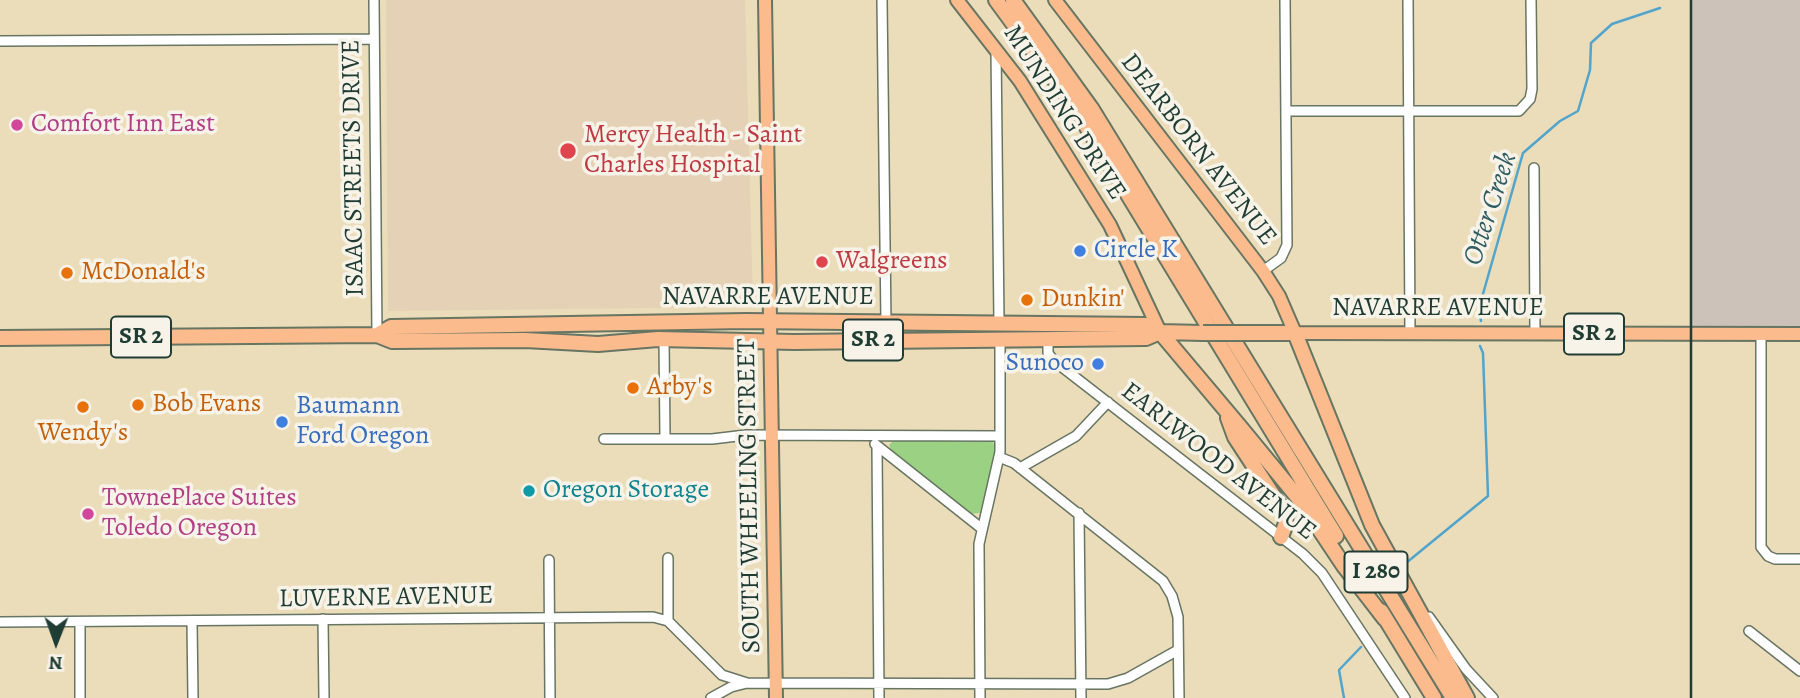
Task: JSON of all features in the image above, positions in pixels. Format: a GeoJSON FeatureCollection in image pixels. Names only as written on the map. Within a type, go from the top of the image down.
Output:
{"type":"FeatureCollection","features":[{"type":"Feature","properties":{"kind":"highway","name":"I 280"},"geometry":{"type":"LineString","coordinates":[[996,0],[1076,109],[1434,698]]}},
{"type":"Feature","properties":{"kind":"highway","name":"I 280"},"geometry":{"type":"LineString","coordinates":[[1013,0],[1091,108],[1453,698]]}},
{"type":"Feature","properties":{"kind":"highway","name":"NAVARRE AVENUE"},"geometry":{"type":"LineString","coordinates":[[377,335],[391,327],[771,321],[999,323],[1048,331],[1146,338],[1160,332],[1295,334]]}},
{"type":"Feature","properties":{"kind":"highway"},"geometry":{"type":"LineString","coordinates":[[550,343],[551,334],[554,332],[633,330],[657,322]]}},
{"type":"Feature","properties":{"kind":"highway","name":"NAVARRE AVENUE"},"geometry":{"type":"LineString","coordinates":[[0,338],[377,335],[392,341],[550,343],[1027,339],[1048,331],[1110,324],[1147,325],[1160,332]]}},
{"type":"Feature","properties":{"kind":"highway"},"geometry":{"type":"LineString","coordinates":[[1027,339],[1054,331],[1106,331],[1110,324]]}},
{"type":"Feature","properties":{"kind":"highway"},"geometry":{"type":"LineString","coordinates":[[444,341],[469,335],[497,334],[503,327]]}},
{"type":"Feature","properties":{"kind":"highway"},"geometry":{"type":"LineString","coordinates":[[1000,339],[1005,330],[1048,331]]}},
{"type":"Feature","properties":{"kind":"highway"},"geometry":{"type":"LineString","coordinates":[[1160,332],[1300,500],[1344,566],[1385,619]]}},
{"type":"Feature","properties":{"kind":"highway"},"geometry":{"type":"LineString","coordinates":[[1295,334],[1372,525],[1467,698]]}},
{"type":"Feature","properties":{"kind":"highway"},"geometry":{"type":"LineString","coordinates":[[1226,413],[1235,437],[1284,512],[1286,523],[1281,537]]}},
{"type":"Feature","properties":{"kind":"main road","name":"SOUTH WHEELING STREET"},"geometry":{"type":"LineString","coordinates":[[765,0],[776,698]]}},
{"type":"Feature","properties":{"kind":"main road","name":"MUNDING DRIVE"},"geometry":{"type":"LineString","coordinates":[[957,0],[996,48],[1046,120],[1110,225],[1160,332]]}},
{"type":"Feature","properties":{"kind":"main road","name":"DEARBORN AVENUE"},"geometry":{"type":"LineString","coordinates":[[1055,0],[1262,271],[1279,296],[1295,334]]}},
{"type":"Feature","properties":{"kind":"main road","name":"NAVARRE AVENUE"},"geometry":{"type":"LineString","coordinates":[[1295,334],[1800,334]]}},
{"type":"Feature","properties":{"kind":"street","name":"ISAAC STREETS DRIVE"},"geometry":{"type":"LineString","coordinates":[[374,0],[377,335]]}},
{"type":"Feature","properties":{"kind":"street"},"geometry":{"type":"LineString","coordinates":[[882,0],[886,323]]}},
{"type":"Feature","properties":{"kind":"street"},"geometry":{"type":"LineString","coordinates":[[1262,271],[1281,258],[1287,245],[1285,0]]}},
{"type":"Feature","properties":{"kind":"street"},"geometry":{"type":"LineString","coordinates":[[1408,0],[1410,334]]}},
{"type":"Feature","properties":{"kind":"street"},"geometry":{"type":"LineString","coordinates":[[1287,111],[1519,111],[1527,104],[1532,89],[1531,0]]}},
{"type":"Feature","properties":{"kind":"street"},"geometry":{"type":"LineString","coordinates":[[0,41],[374,39]]}},
{"type":"Feature","properties":{"kind":"street"},"geometry":{"type":"LineString","coordinates":[[996,48],[999,323]]}},
{"type":"Feature","properties":{"kind":"street"},"geometry":{"type":"LineString","coordinates":[[1534,168],[1535,334]]}},
{"type":"Feature","properties":{"kind":"street","name":"EARLWOOD AVENUE"},"geometry":{"type":"LineString","coordinates":[[1048,331],[1049,355],[1281,537],[1322,573],[1405,698]]}},
{"type":"Feature","properties":{"kind":"street"},"geometry":{"type":"LineString","coordinates":[[1761,334],[1761,547],[1768,556],[1800,559]]}},
{"type":"Feature","properties":{"kind":"street"},"geometry":{"type":"LineString","coordinates":[[980,698],[981,528],[999,457],[1000,339]]}},
{"type":"Feature","properties":{"kind":"street"},"geometry":{"type":"LineString","coordinates":[[664,340],[665,439]]}},
{"type":"Feature","properties":{"kind":"street"},"geometry":{"type":"LineString","coordinates":[[1020,468],[1076,436],[1108,402]]}},
{"type":"Feature","properties":{"kind":"street"},"geometry":{"type":"LineString","coordinates":[[604,439],[772,435],[1000,436]]}},
{"type":"Feature","properties":{"kind":"street"},"geometry":{"type":"LineString","coordinates":[[864,436],[981,528]]}},
{"type":"Feature","properties":{"kind":"street"},"geometry":{"type":"LineString","coordinates":[[877,446],[879,698]]}},
{"type":"Feature","properties":{"kind":"street"},"geometry":{"type":"LineString","coordinates":[[999,457],[1020,468],[1079,513],[1165,584],[1178,613],[1179,698]]}},
{"type":"Feature","properties":{"kind":"street"},"geometry":{"type":"LineString","coordinates":[[1079,513],[1081,698]]}},
{"type":"Feature","properties":{"kind":"street"},"geometry":{"type":"LineString","coordinates":[[668,558],[668,621],[718,672],[747,683]]}},
{"type":"Feature","properties":{"kind":"street"},"geometry":{"type":"LineString","coordinates":[[549,560],[550,698]]}},
{"type":"Feature","properties":{"kind":"street"},"geometry":{"type":"LineString","coordinates":[[1395,567],[1466,669],[1493,698]]}},
{"type":"Feature","properties":{"kind":"street","name":"LUVERNE AVENUE"},"geometry":{"type":"LineString","coordinates":[[0,622],[648,616],[668,621]]}},
{"type":"Feature","properties":{"kind":"street"},"geometry":{"type":"LineString","coordinates":[[323,619],[324,698]]}},
{"type":"Feature","properties":{"kind":"street"},"geometry":{"type":"LineString","coordinates":[[192,621],[193,698]]}},
{"type":"Feature","properties":{"kind":"street"},"geometry":{"type":"LineString","coordinates":[[80,622],[80,698]]}},
{"type":"Feature","properties":{"kind":"street"},"geometry":{"type":"LineString","coordinates":[[1749,631],[1800,671]]}},
{"type":"Feature","properties":{"kind":"street"},"geometry":{"type":"LineString","coordinates":[[711,698],[747,683],[1080,684],[1124,680],[1178,650]]}},
{"type":"Feature","properties":{"kind":"shaded area","name":"Mercy Health - Saint Charles Hospital"},"geometry":{"type":"Polygon","coordinates":[[[386,0],[745,0],[753,302],[750,307],[388,311],[386,0]]]}},
{"type":"Feature","properties":{"kind":"shaded area"},"geometry":{"type":"Polygon","coordinates":[[[1690,0],[1800,0],[1800,334],[1690,334],[1690,0]]]}},
{"type":"Feature","properties":{"kind":"green space"},"geometry":{"type":"Polygon","coordinates":[[[894,440],[993,442],[996,452],[980,513],[970,514],[892,452],[889,445],[894,440]]]}},
{"type":"Feature","properties":{"kind":"waterway","name":"Otter Creek"},"geometry":{"type":"LineString","coordinates":[[1481,321],[1479,308],[1523,153],[1560,121],[1578,111],[1590,70],[1591,43],[1612,24],[1660,8]]}},
{"type":"Feature","properties":{"kind":"waterway","name":"Otter Creek"},"geometry":{"type":"LineString","coordinates":[[1406,563],[1488,496],[1483,353],[1480,346]]}},
{"type":"Feature","properties":{"kind":"waterway","name":"Otter Creek"},"geometry":{"type":"LineString","coordinates":[[1344,698],[1339,670],[1361,647]]}},
{"type":"Feature","properties":{"kind":"railway"},"geometry":{"type":"LineString","coordinates":[[1691,0],[1691,698]]}},
{"type":"Feature","properties":{"kind":"place","name":"Comfort Inn East"},"geometry":{"type":"Point","coordinates":[17,125]}},
{"type":"Feature","properties":{"kind":"place","name":"Mercy Health - Saint Charles Hospital"},"geometry":{"type":"Point","coordinates":[568,151]}},
{"type":"Feature","properties":{"kind":"place","name":"Circle K"},"geometry":{"type":"Point","coordinates":[1080,251]}},
{"type":"Feature","properties":{"kind":"place","name":"Walgreens"},"geometry":{"type":"Point","coordinates":[822,262]}},
{"type":"Feature","properties":{"kind":"place","name":"McDonald's"},"geometry":{"type":"Point","coordinates":[67,273]}},
{"type":"Feature","properties":{"kind":"place","name":"Dunkin'"},"geometry":{"type":"Point","coordinates":[1027,300]}},
{"type":"Feature","properties":{"kind":"place","name":"Sunoco"},"geometry":{"type":"Point","coordinates":[1098,364]}},
{"type":"Feature","properties":{"kind":"place","name":"Arby's"},"geometry":{"type":"Point","coordinates":[633,388]}},
{"type":"Feature","properties":{"kind":"place","name":"Bob Evans"},"geometry":{"type":"Point","coordinates":[138,405]}},
{"type":"Feature","properties":{"kind":"place","name":"Wendy's"},"geometry":{"type":"Point","coordinates":[83,407]}},
{"type":"Feature","properties":{"kind":"place","name":"Baumann Ford Oregon"},"geometry":{"type":"Point","coordinates":[282,422]}},
{"type":"Feature","properties":{"kind":"place","name":"Oregon Storage"},"geometry":{"type":"Point","coordinates":[529,491]}},
{"type":"Feature","properties":{"kind":"place","name":"TownePlace Suites Toledo Oregon"},"geometry":{"type":"Point","coordinates":[88,514]}}]}
